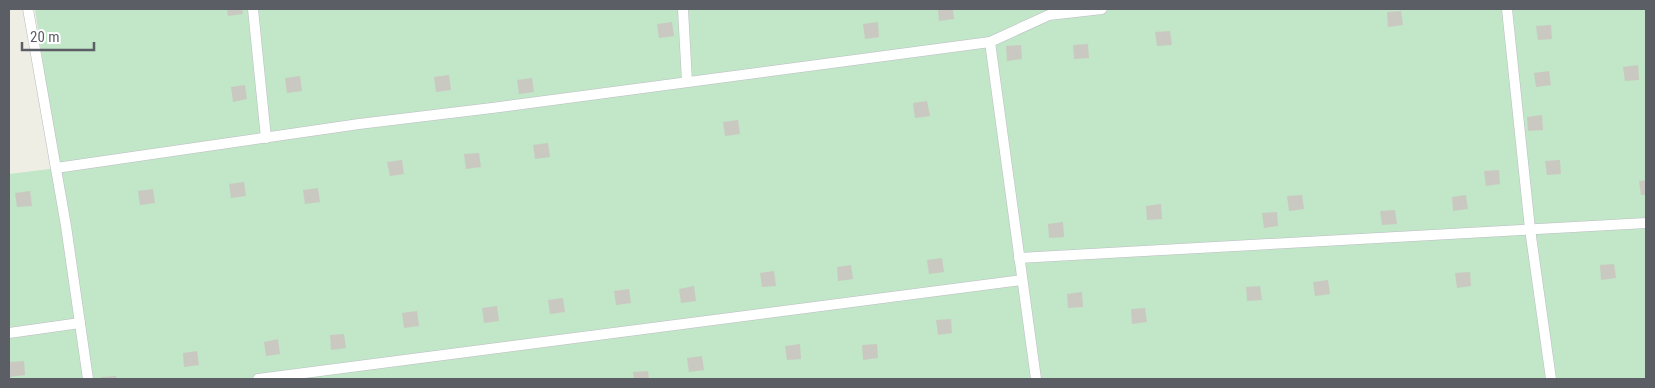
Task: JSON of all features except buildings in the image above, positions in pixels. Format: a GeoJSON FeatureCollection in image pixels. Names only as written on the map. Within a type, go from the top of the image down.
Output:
{"type":"FeatureCollection","features":[{"type":"Feature","properties":{"kind":"lane"},"geometry":{"type":"LineString","coordinates":[[28,9],[66,226],[88,379]]}},
{"type":"Feature","properties":{"kind":"lane"},"geometry":{"type":"LineString","coordinates":[[253,9],[266,138]]}},
{"type":"Feature","properties":{"kind":"lane"},"geometry":{"type":"LineString","coordinates":[[682,9],[687,82]]}},
{"type":"Feature","properties":{"kind":"lane"},"geometry":{"type":"LineString","coordinates":[[56,168],[266,138],[990,42],[1049,15],[1102,9]]}},
{"type":"Feature","properties":{"kind":"lane"},"geometry":{"type":"LineString","coordinates":[[1507,9],[1530,229],[1551,379]]}},
{"type":"Feature","properties":{"kind":"lane"},"geometry":{"type":"LineString","coordinates":[[990,42],[1036,379]]}},
{"type":"Feature","properties":{"kind":"lane"},"geometry":{"type":"LineString","coordinates":[[1018,258],[1646,223]]}},
{"type":"Feature","properties":{"kind":"lane"},"geometry":{"type":"LineString","coordinates":[[258,379],[1022,280]]}},
{"type":"Feature","properties":{"kind":"lane"},"geometry":{"type":"LineString","coordinates":[[9,333],[80,323]]}},
{"type":"Feature","properties":{"kind":"green space"},"geometry":{"type":"Polygon","coordinates":[[[35,9],[1646,9],[1646,379],[9,379],[9,174],[58,168],[35,9]]]}}]}
